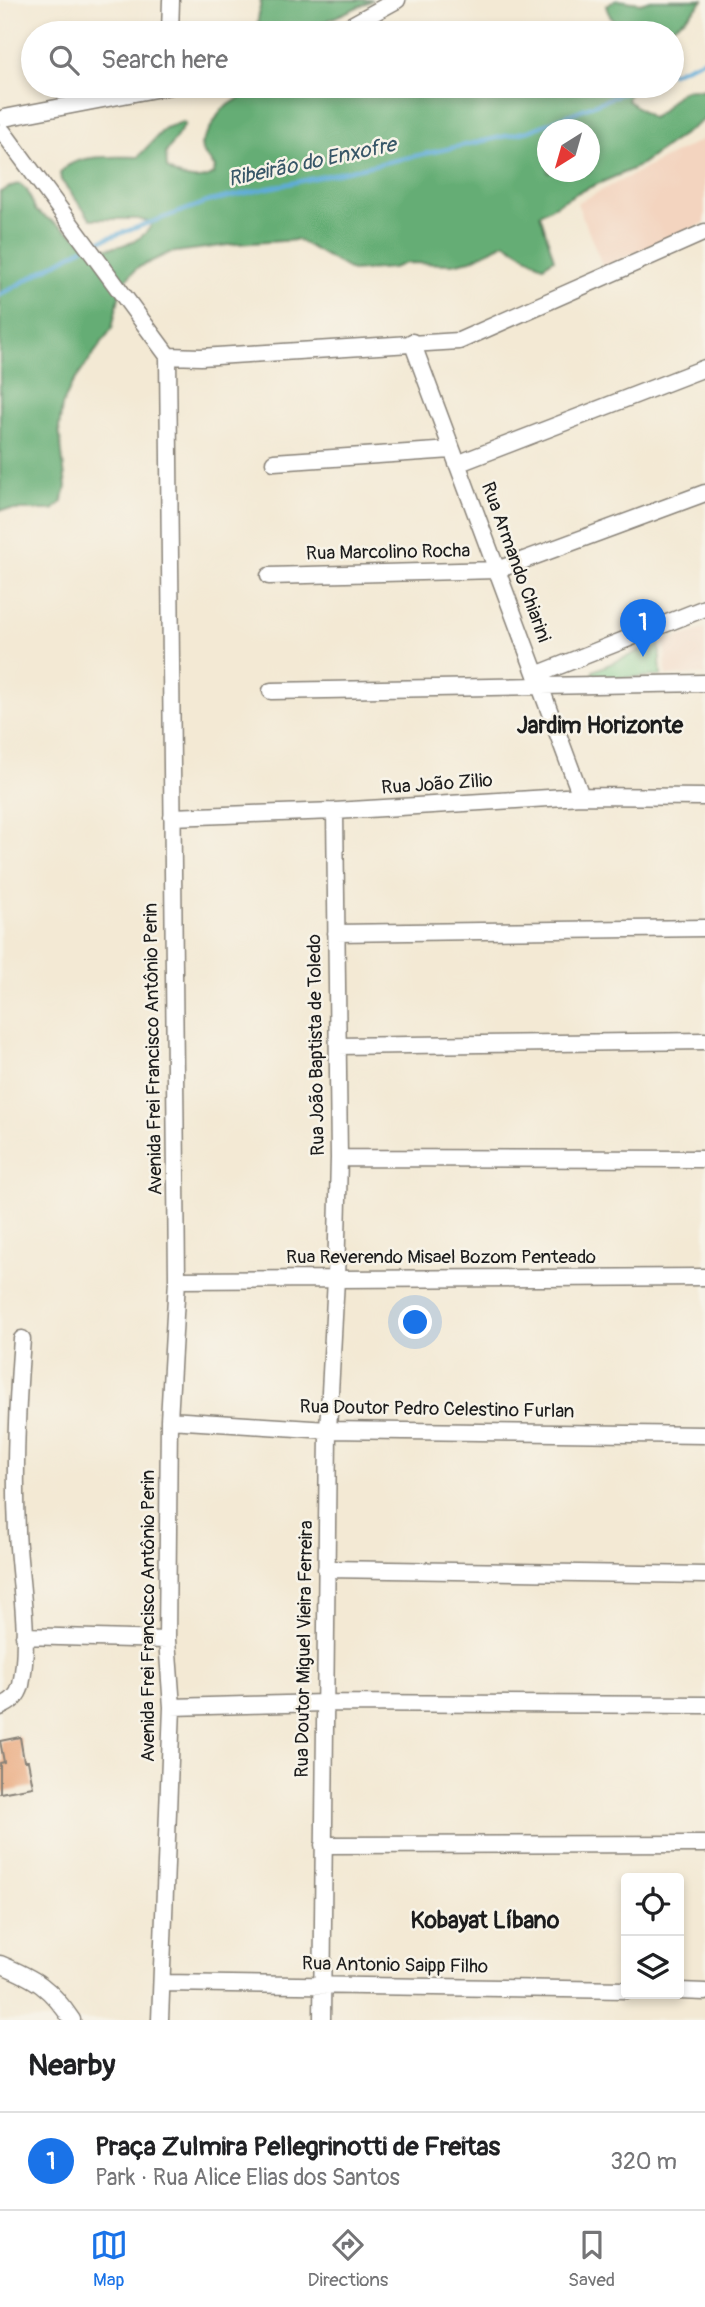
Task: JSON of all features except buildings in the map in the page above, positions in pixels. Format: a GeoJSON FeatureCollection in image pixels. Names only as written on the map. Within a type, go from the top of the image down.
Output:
{"type":"FeatureCollection","features":[{"type":"Feature","properties":{"kind":"street"},"geometry":{"type":"LineString","coordinates":[[170,0],[170,21]]}},
{"type":"Feature","properties":{"kind":"street"},"geometry":{"type":"LineString","coordinates":[[359,21],[397,0]]}},
{"type":"Feature","properties":{"kind":"street"},"geometry":{"type":"LineString","coordinates":[[118,98],[2,125],[168,356],[201,357],[459,341],[705,232]]}},
{"type":"Feature","properties":{"kind":"street","name":"Rua Armando Chiarini"},"geometry":{"type":"LineString","coordinates":[[412,342],[581,796]]}},
{"type":"Feature","properties":{"kind":"street","name":"Avenida Frei Francisco Antônio Perin"},"geometry":{"type":"LineString","coordinates":[[160,2020],[172,1707],[167,1640],[169,1420],[177,1280],[168,356]]}},
{"type":"Feature","properties":{"kind":"street"},"geometry":{"type":"LineString","coordinates":[[274,462],[454,457],[705,368]]}},
{"type":"Feature","properties":{"kind":"street","name":"Rua Marcolino Rocha"},"geometry":{"type":"LineString","coordinates":[[269,576],[497,570],[705,493]]}},
{"type":"Feature","properties":{"kind":"street"},"geometry":{"type":"LineString","coordinates":[[538,681],[705,608]]}},
{"type":"Feature","properties":{"kind":"street"},"geometry":{"type":"LineString","coordinates":[[271,691],[538,681],[705,682]]}},
{"type":"Feature","properties":{"kind":"street","name":"Rua João Zilio"},"geometry":{"type":"LineString","coordinates":[[172,817],[335,811],[581,796],[705,797]]}},
{"type":"Feature","properties":{"kind":"street","name":"Rua João Baptista de Toledo"},"geometry":{"type":"LineString","coordinates":[[335,811],[339,1158],[336,1279]]}},
{"type":"Feature","properties":{"kind":"street"},"geometry":{"type":"LineString","coordinates":[[336,933],[705,928]]}},
{"type":"Feature","properties":{"kind":"street"},"geometry":{"type":"LineString","coordinates":[[338,1046],[705,1041]]}},
{"type":"Feature","properties":{"kind":"street"},"geometry":{"type":"LineString","coordinates":[[339,1158],[705,1159]]}},
{"type":"Feature","properties":{"kind":"street","name":"Rua Reverendo Misael Bozom Penteado"},"geometry":{"type":"LineString","coordinates":[[177,1280],[705,1277]]}},
{"type":"Feature","properties":{"kind":"street","name":"Rua Doutor Miguel Vieira Ferreira"},"geometry":{"type":"LineString","coordinates":[[322,2020],[328,1430],[336,1279]]}},
{"type":"Feature","properties":{"kind":"street"},"geometry":{"type":"LineString","coordinates":[[0,1707],[17,1696],[21,1686],[24,1636],[17,1529],[18,1391],[22,1339]]}},
{"type":"Feature","properties":{"kind":"street"},"geometry":{"type":"LineString","coordinates":[[0,1392],[18,1391]]}},
{"type":"Feature","properties":{"kind":"street","name":"Rua Doutor Pedro Celestino Furlan"},"geometry":{"type":"LineString","coordinates":[[169,1420],[328,1430],[705,1435]]}},
{"type":"Feature","properties":{"kind":"street"},"geometry":{"type":"LineString","coordinates":[[0,1530],[17,1529]]}},
{"type":"Feature","properties":{"kind":"street"},"geometry":{"type":"LineString","coordinates":[[326,1569],[705,1575]]}},
{"type":"Feature","properties":{"kind":"street"},"geometry":{"type":"LineString","coordinates":[[24,1636],[167,1640]]}},
{"type":"Feature","properties":{"kind":"street"},"geometry":{"type":"LineString","coordinates":[[172,1707],[325,1703],[705,1705]]}},
{"type":"Feature","properties":{"kind":"street"},"geometry":{"type":"LineString","coordinates":[[323,1845],[705,1844]]}},
{"type":"Feature","properties":{"kind":"street"},"geometry":{"type":"LineString","coordinates":[[0,1964],[41,1983],[57,1997],[72,2020]]}},
{"type":"Feature","properties":{"kind":"street","name":"Rua Antonio Saipp Filho"},"geometry":{"type":"LineString","coordinates":[[163,1983],[621,1990]]}},
{"type":"Feature","properties":{"kind":"street"},"geometry":{"type":"LineString","coordinates":[[684,1992],[705,1992]]}},
{"type":"Feature","properties":{"kind":"shaded area"},"geometry":{"type":"Polygon","coordinates":[[[705,138],[705,223],[603,267],[577,203],[705,138]]]}},
{"type":"Feature","properties":{"kind":"shaded area"},"geometry":{"type":"Polygon","coordinates":[[[705,629],[705,674],[666,676],[665,641],[705,629]]]}},
{"type":"Feature","properties":{"kind":"green space"},"geometry":{"type":"Polygon","coordinates":[[[261,0],[373,0],[326,21],[258,21],[261,0]]]}},
{"type":"Feature","properties":{"kind":"green space"},"geometry":{"type":"Polygon","coordinates":[[[616,0],[640,3],[651,0],[703,0],[681,21],[615,21],[606,6],[616,0]]]}},
{"type":"Feature","properties":{"kind":"green space"},"geometry":{"type":"Polygon","coordinates":[[[705,90],[705,119],[637,167],[579,192],[540,214],[554,259],[543,266],[505,243],[471,260],[452,264],[406,263],[393,268],[352,271],[298,240],[236,244],[169,253],[137,268],[122,284],[112,328],[71,386],[62,406],[59,428],[66,487],[62,502],[53,510],[0,510],[0,192],[20,184],[27,190],[36,211],[95,248],[128,243],[143,235],[152,223],[138,219],[91,219],[61,180],[60,173],[66,167],[85,159],[138,157],[165,128],[183,122],[185,124],[166,153],[167,168],[184,177],[203,178],[214,173],[215,167],[202,151],[201,144],[221,110],[240,98],[628,98],[652,118],[673,98],[684,98],[684,91],[705,90]]]}},
{"type":"Feature","properties":{"kind":"green space"},"geometry":{"type":"Polygon","coordinates":[[[659,643],[661,676],[595,679],[593,671],[659,643]]]}},
{"type":"Feature","properties":{"kind":"waterway","name":"Ribeirão do Enxofre"},"geometry":{"type":"LineString","coordinates":[[684,68],[705,59]]}},
{"type":"Feature","properties":{"kind":"waterway","name":"Ribeirão do Enxofre"},"geometry":{"type":"LineString","coordinates":[[91,244],[210,201],[529,131],[610,98]]}},
{"type":"Feature","properties":{"kind":"waterway","name":"Ribeirão do Enxofre"},"geometry":{"type":"LineString","coordinates":[[0,295],[83,248]]}},
{"type":"Feature","properties":{"kind":"place","name":"Praça Zulmira Pellegrinotti de Freitas"},"geometry":{"type":"Point","coordinates":[643,657]}},
{"type":"Feature","properties":{"kind":"district","name":"Jardim Horizonte"},"geometry":{"type":"Point","coordinates":[600,725]}},
{"type":"Feature","properties":{"kind":"district","name":"Kobayat Líbano"},"geometry":{"type":"Point","coordinates":[485,1920]}}]}
